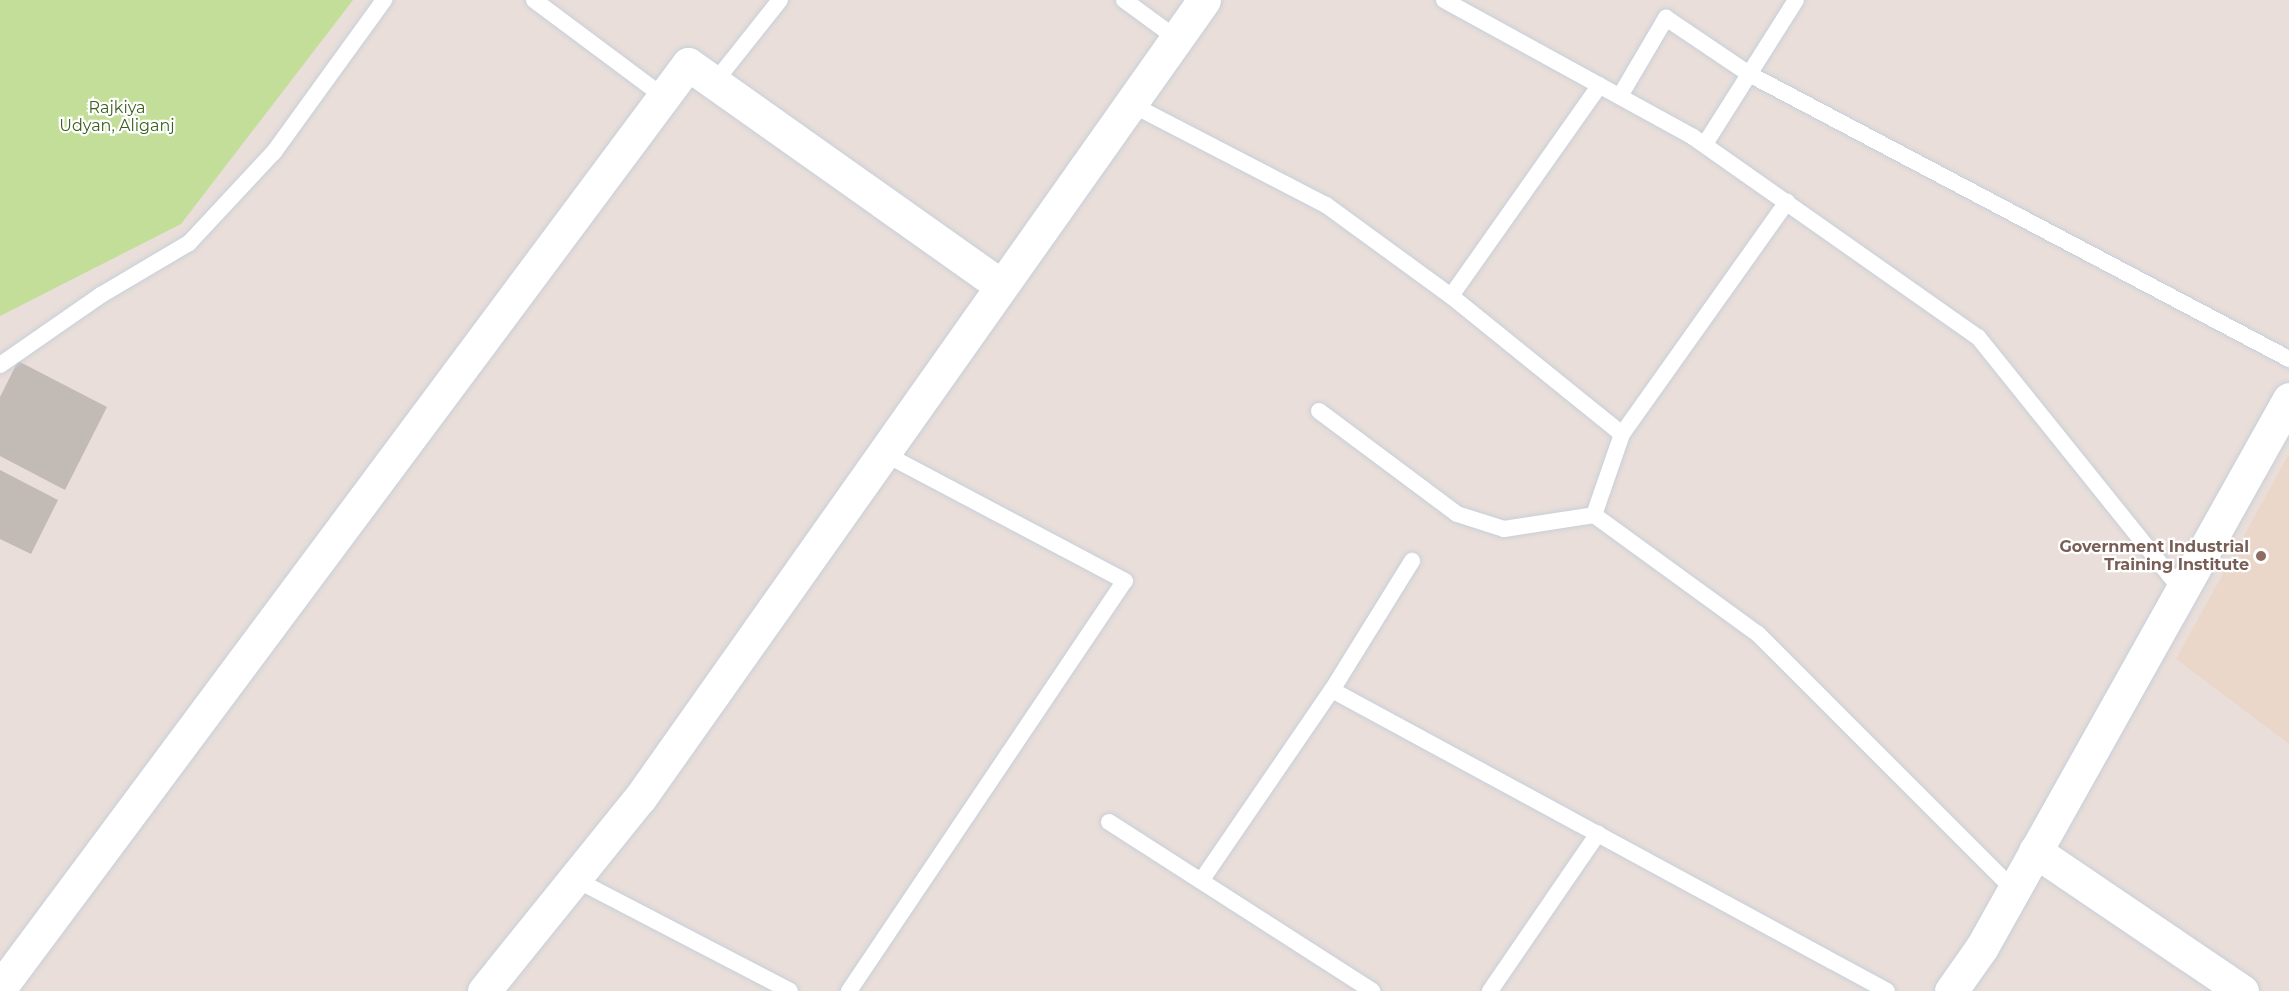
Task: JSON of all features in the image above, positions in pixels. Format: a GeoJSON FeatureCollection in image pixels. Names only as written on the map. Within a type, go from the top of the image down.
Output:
{"type":"FeatureCollection","features":[{"type":"Feature","properties":{"kind":"street"},"geometry":{"type":"LineString","coordinates":[[484,991],[640,798],[881,452],[1204,0]]}},
{"type":"Feature","properties":{"kind":"street"},"geometry":{"type":"LineString","coordinates":[[0,988],[688,64],[1000,285]]}},
{"type":"Feature","properties":{"kind":"street"},"geometry":{"type":"LineString","coordinates":[[1951,991],[2014,890],[2289,399]]}},
{"type":"Feature","properties":{"kind":"street"},"geometry":{"type":"LineString","coordinates":[[2035,851],[2242,991]]}},
{"type":"Feature","properties":{"kind":"lane"},"geometry":{"type":"LineString","coordinates":[[0,365],[101,295],[189,243],[274,152],[384,0]]}},
{"type":"Feature","properties":{"kind":"lane"},"geometry":{"type":"LineString","coordinates":[[534,0],[664,97]]}},
{"type":"Feature","properties":{"kind":"lane"},"geometry":{"type":"LineString","coordinates":[[714,83],[780,0]]}},
{"type":"Feature","properties":{"kind":"lane"},"geometry":{"type":"LineString","coordinates":[[1124,0],[1176,38]]}},
{"type":"Feature","properties":{"kind":"lane"},"geometry":{"type":"LineString","coordinates":[[1444,0],[1705,144],[1978,336],[2182,591]]}},
{"type":"Feature","properties":{"kind":"lane"},"geometry":{"type":"LineString","coordinates":[[1705,144],[1796,0]]}},
{"type":"Feature","properties":{"kind":"lane"},"geometry":{"type":"LineString","coordinates":[[1620,96],[1666,18],[1749,74],[2289,359]]}},
{"type":"Feature","properties":{"kind":"lane"},"geometry":{"type":"LineString","coordinates":[[1451,296],[1600,85]]}},
{"type":"Feature","properties":{"kind":"lane"},"geometry":{"type":"LineString","coordinates":[[1129,103],[1326,204],[1451,296],[1622,434]]}},
{"type":"Feature","properties":{"kind":"lane"},"geometry":{"type":"LineString","coordinates":[[1594,514],[1622,434],[1787,202]]}},
{"type":"Feature","properties":{"kind":"lane"},"geometry":{"type":"LineString","coordinates":[[1319,411],[1456,513],[1504,529],[1594,514],[1758,634],[2014,890]]}},
{"type":"Feature","properties":{"kind":"lane"},"geometry":{"type":"LineString","coordinates":[[849,991],[1125,581],[881,452]]}},
{"type":"Feature","properties":{"kind":"lane"},"geometry":{"type":"LineString","coordinates":[[1201,881],[1332,690],[1412,561]]}},
{"type":"Feature","properties":{"kind":"lane"},"geometry":{"type":"LineString","coordinates":[[1332,690],[1887,991]]}},
{"type":"Feature","properties":{"kind":"lane"},"geometry":{"type":"LineString","coordinates":[[1109,822],[1372,991]]}},
{"type":"Feature","properties":{"kind":"lane"},"geometry":{"type":"LineString","coordinates":[[1490,991],[1598,833]]}},
{"type":"Feature","properties":{"kind":"lane"},"geometry":{"type":"LineString","coordinates":[[575,879],[790,991]]}},
{"type":"Feature","properties":{"kind":"shaded area","name":"Government Industrial Training Institute"},"geometry":{"type":"Polygon","coordinates":[[[2289,454],[2289,744],[2176,659],[2289,454]]]}},
{"type":"Feature","properties":{"kind":"green space","name":"Rajkiya Udyan, Aliganj"},"geometry":{"type":"Polygon","coordinates":[[[0,0],[353,0],[181,224],[0,316],[0,0]]]}},
{"type":"Feature","properties":{"kind":"building"},"geometry":{"type":"Polygon","coordinates":[[[18,361],[107,407],[65,490],[0,456],[0,397],[18,361]]]}},
{"type":"Feature","properties":{"kind":"building"},"geometry":{"type":"Polygon","coordinates":[[[0,470],[58,500],[31,554],[0,539],[0,470]]]}},
{"type":"Feature","properties":{"kind":"place","name":"Government Industrial Training Institute"},"geometry":{"type":"Point","coordinates":[2261,556]}}]}
